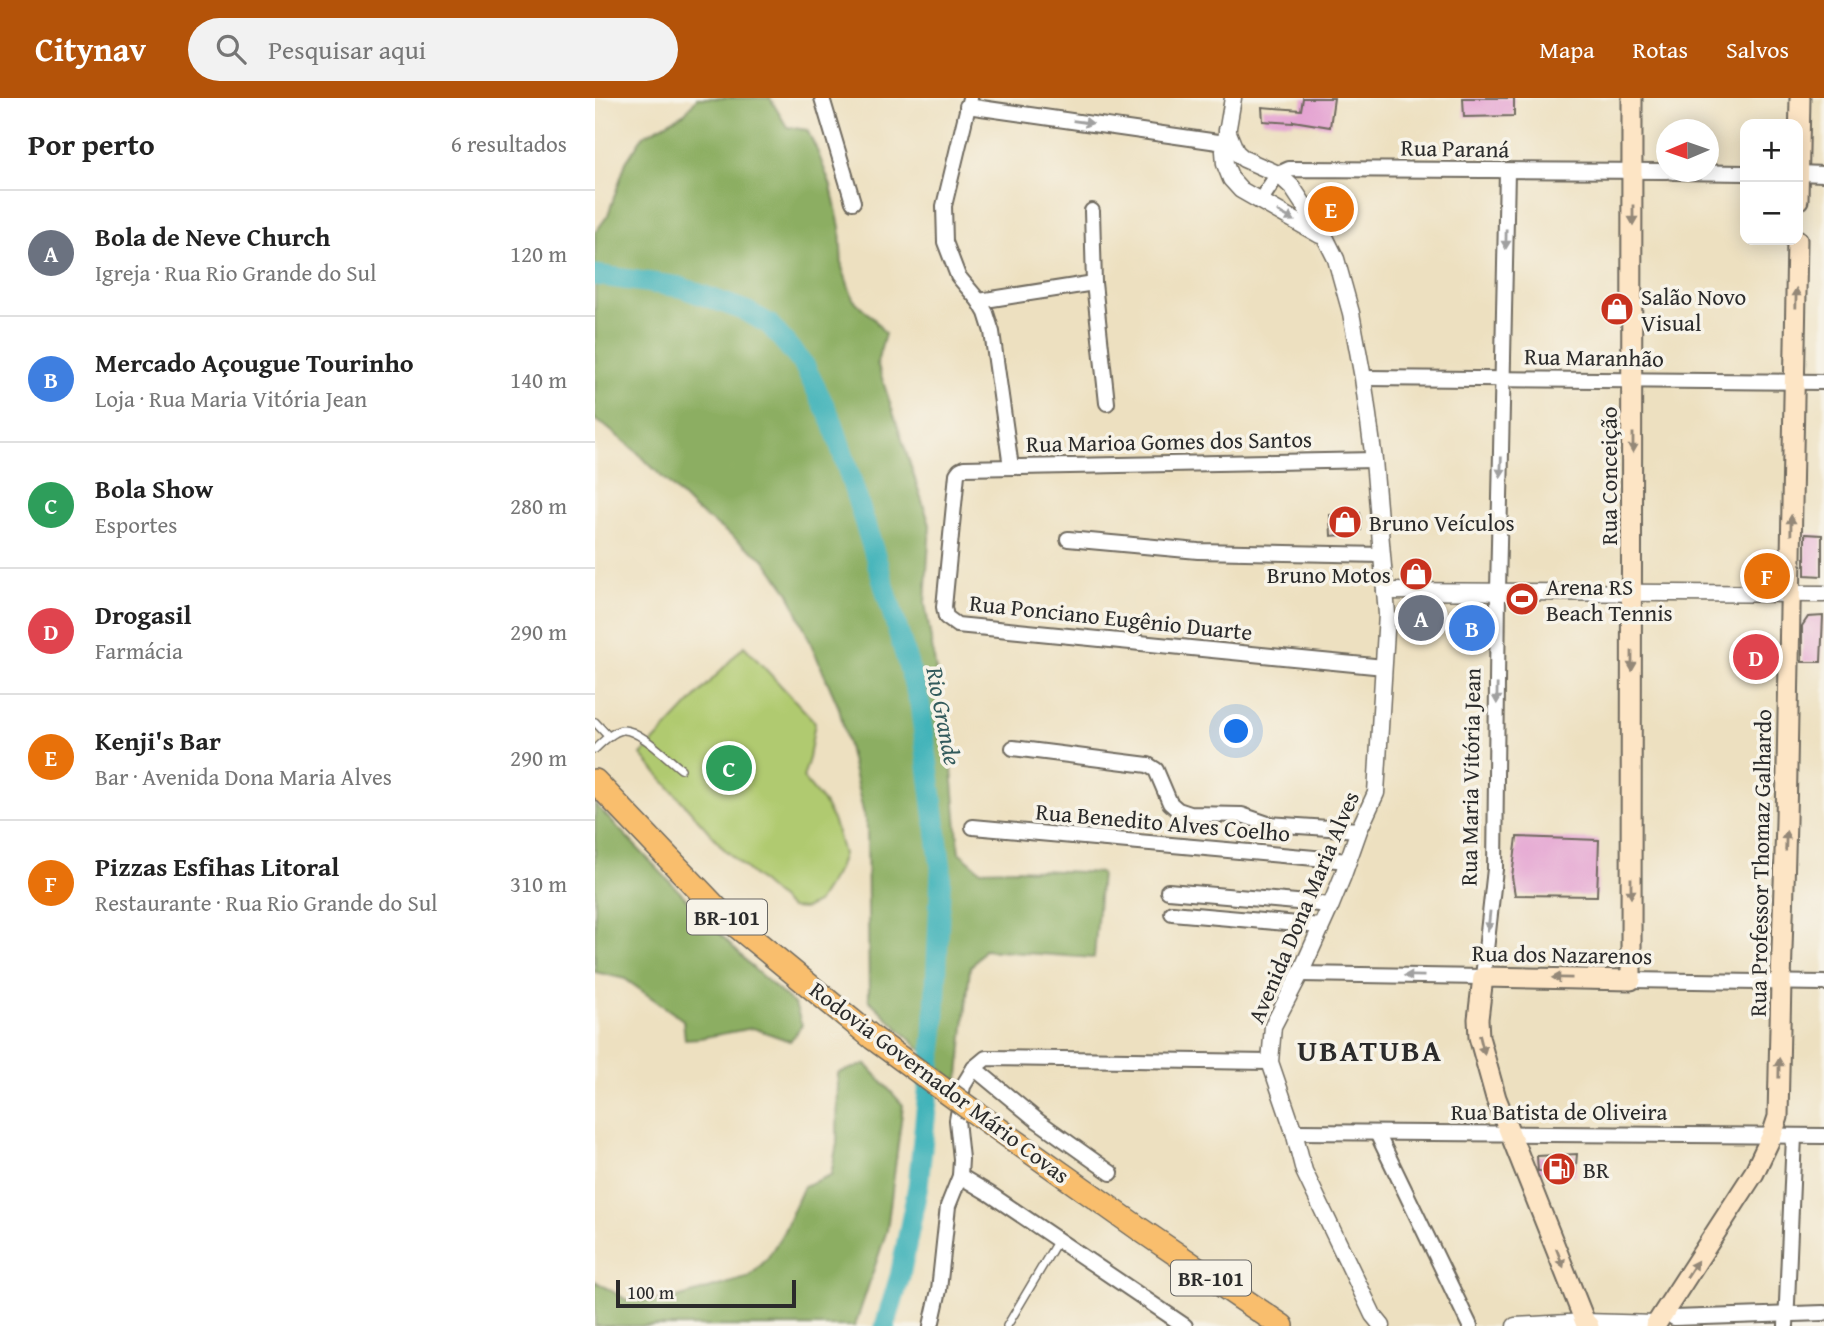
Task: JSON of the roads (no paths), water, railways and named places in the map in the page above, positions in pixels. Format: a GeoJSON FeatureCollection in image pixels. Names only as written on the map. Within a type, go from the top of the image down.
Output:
{"type":"FeatureCollection","features":[{"type":"Feature","properties":{"kind":"highway","name":"Rodovia Governador Mário Covas"},"geometry":{"type":"LineString","coordinates":[[595,781],[721,913],[873,1038],[1141,1230],[1282,1326]]}},
{"type":"Feature","properties":{"kind":"highway","name":"Rodovia Governador Mário Covas"},"geometry":{"type":"LineString","coordinates":[[1141,1230],[1260,1326]]}},
{"type":"Feature","properties":{"kind":"main road","name":"Rua Conceição"},"geometry":{"type":"LineString","coordinates":[[1630,979],[1632,98]]}},
{"type":"Feature","properties":{"kind":"main road"},"geometry":{"type":"LineString","coordinates":[[1799,119],[1800,98]]}},
{"type":"Feature","properties":{"kind":"main road","name":"Rua Professor Thomaz Galhardo"},"geometry":{"type":"LineString","coordinates":[[1662,1323],[1754,1173],[1778,1117],[1787,807],[1797,245]]}},
{"type":"Feature","properties":{"kind":"main road","name":"Rua dos Nazarenos"},"geometry":{"type":"LineString","coordinates":[[1483,977],[1630,979]]}},
{"type":"Feature","properties":{"kind":"main road","name":"Rua Maria Vitória Jean"},"geometry":{"type":"LineString","coordinates":[[1483,977],[1478,1019],[1479,1037],[1496,1098],[1587,1324]]}},
{"type":"Feature","properties":{"kind":"street"},"geometry":{"type":"LineString","coordinates":[[822,98],[853,202]]}},
{"type":"Feature","properties":{"kind":"street"},"geometry":{"type":"LineString","coordinates":[[1233,98],[1224,151],[1225,164],[1231,179],[1241,190],[1325,237]]}},
{"type":"Feature","properties":{"kind":"street"},"geometry":{"type":"LineString","coordinates":[[1011,467],[992,332],[979,300],[958,276],[945,242],[943,206],[968,102],[1228,139]]}},
{"type":"Feature","properties":{"kind":"street","name":"Avenida Dona Maria Alves"},"geometry":{"type":"LineString","coordinates":[[1228,139],[1244,159],[1278,174],[1292,187],[1336,259],[1351,313],[1374,460],[1387,632],[1376,793],[1331,905],[1273,1026],[1270,1062],[1304,1171],[1373,1315],[1382,1326]]}},
{"type":"Feature","properties":{"kind":"street","name":"Rua Paraná"},"geometry":{"type":"LineString","coordinates":[[1278,174],[1289,169],[1302,168],[1656,171]]}},
{"type":"Feature","properties":{"kind":"street","name":"Rua Maria Vitória Jean"},"geometry":{"type":"LineString","coordinates":[[1483,977],[1495,869],[1497,591],[1507,171]]}},
{"type":"Feature","properties":{"kind":"street"},"geometry":{"type":"LineString","coordinates":[[1719,173],[1740,173]]}},
{"type":"Feature","properties":{"kind":"street"},"geometry":{"type":"LineString","coordinates":[[1803,173],[1824,174]]}},
{"type":"Feature","properties":{"kind":"street"},"geometry":{"type":"LineString","coordinates":[[1259,201],[1278,174]]}},
{"type":"Feature","properties":{"kind":"street"},"geometry":{"type":"LineString","coordinates":[[1092,211],[1094,283],[1107,403]]}},
{"type":"Feature","properties":{"kind":"street"},"geometry":{"type":"LineString","coordinates":[[979,300],[1094,283]]}},
{"type":"Feature","properties":{"kind":"street","name":"Rua Maranhão"},"geometry":{"type":"LineString","coordinates":[[1363,378],[1824,382]]}},
{"type":"Feature","properties":{"kind":"street","name":"Rua Marioa Gomes dos Santos"},"geometry":{"type":"LineString","coordinates":[[964,468],[1374,460]]}},
{"type":"Feature","properties":{"kind":"street","name":"Rua Ponciano Eugênio Duarte"},"geometry":{"type":"LineString","coordinates":[[964,468],[957,474],[944,607],[946,617],[957,625],[1384,667]]}},
{"type":"Feature","properties":{"kind":"street"},"geometry":{"type":"LineString","coordinates":[[1068,539],[1198,551],[1382,555]]}},
{"type":"Feature","properties":{"kind":"street"},"geometry":{"type":"LineString","coordinates":[[1385,591],[1824,594]]}},
{"type":"Feature","properties":{"kind":"street"},"geometry":{"type":"LineString","coordinates":[[1013,748],[1148,765],[1156,770],[1170,803],[1178,810],[1190,814],[1242,815],[1268,824],[1359,830]]}},
{"type":"Feature","properties":{"kind":"street","name":"Rua Benedito Alves Coelho"},"geometry":{"type":"LineString","coordinates":[[973,827],[1348,861]]}},
{"type":"Feature","properties":{"kind":"street"},"geometry":{"type":"LineString","coordinates":[[1168,891],[1331,905]]}},
{"type":"Feature","properties":{"kind":"street"},"geometry":{"type":"LineString","coordinates":[[1172,913],[1321,926]]}},
{"type":"Feature","properties":{"kind":"street","name":"Rua dos Nazarenos"},"geometry":{"type":"LineString","coordinates":[[1300,974],[1483,977]]}},
{"type":"Feature","properties":{"kind":"street","name":"Rua dos Nazarenos"},"geometry":{"type":"LineString","coordinates":[[1630,979],[1824,983]]}},
{"type":"Feature","properties":{"kind":"street"},"geometry":{"type":"LineString","coordinates":[[931,1326],[939,1290],[948,1206],[960,1176],[957,1120],[963,1086],[974,1068],[986,1058],[1270,1062]]}},
{"type":"Feature","properties":{"kind":"street"},"geometry":{"type":"LineString","coordinates":[[974,1068],[1038,1121],[1111,1173]]}},
{"type":"Feature","properties":{"kind":"street","name":"Rua Batista de Oliveira"},"geometry":{"type":"LineString","coordinates":[[1294,1132],[1824,1136]]}},
{"type":"Feature","properties":{"kind":"street"},"geometry":{"type":"LineString","coordinates":[[1377,1133],[1470,1326]]}},
{"type":"Feature","properties":{"kind":"street"},"geometry":{"type":"LineString","coordinates":[[1786,1321],[1794,1136]]}},
{"type":"Feature","properties":{"kind":"street"},"geometry":{"type":"LineString","coordinates":[[960,1176],[1185,1326]]}},
{"type":"Feature","properties":{"kind":"street"},"geometry":{"type":"LineString","coordinates":[[1515,1326],[1786,1321],[1824,1313]]}},
{"type":"Feature","properties":{"kind":"lane"},"geometry":{"type":"LineString","coordinates":[[595,722],[609,737]]}},
{"type":"Feature","properties":{"kind":"lane"},"geometry":{"type":"LineString","coordinates":[[595,749],[615,732],[625,729],[635,732],[681,769]]}},
{"type":"Feature","properties":{"kind":"lane"},"geometry":{"type":"LineString","coordinates":[[1006,1326],[1058,1240]]}},
{"type":"Feature","properties":{"kind":"waterway","name":"Rio Grande"},"geometry":{"type":"LineString","coordinates":[[595,275],[680,287],[746,311],[769,324],[804,365],[833,423],[920,704],[941,868],[934,1035],[918,1186],[900,1276],[885,1326]]}},
{"type":"Feature","properties":{"kind":"place","name":"Kenji's Bar"},"geometry":{"type":"Point","coordinates":[1331,209]}},
{"type":"Feature","properties":{"kind":"place","name":"Salão Novo Visual"},"geometry":{"type":"Point","coordinates":[1617,309]}},
{"type":"Feature","properties":{"kind":"place","name":"Bruno Veículos"},"geometry":{"type":"Point","coordinates":[1345,522]}},
{"type":"Feature","properties":{"kind":"place","name":"Bruno Motos"},"geometry":{"type":"Point","coordinates":[1416,574]}},
{"type":"Feature","properties":{"kind":"place","name":"Pizzas Esfihas Litoral"},"geometry":{"type":"Point","coordinates":[1767,576]}},
{"type":"Feature","properties":{"kind":"place","name":"Arena RS Beach Tennis"},"geometry":{"type":"Point","coordinates":[1522,599]}},
{"type":"Feature","properties":{"kind":"place","name":"Bola de Neve Church"},"geometry":{"type":"Point","coordinates":[1421,618]}},
{"type":"Feature","properties":{"kind":"place","name":"Mercado Açougue Tourinho"},"geometry":{"type":"Point","coordinates":[1472,628]}},
{"type":"Feature","properties":{"kind":"place","name":"Drogasil"},"geometry":{"type":"Point","coordinates":[1756,657]}},
{"type":"Feature","properties":{"kind":"place","name":"Bola Show"},"geometry":{"type":"Point","coordinates":[729,768]}},
{"type":"Feature","properties":{"kind":"place","name":"BR"},"geometry":{"type":"Point","coordinates":[1559,1169]}},
{"type":"Feature","properties":{"kind":"district","name":"UBATUBA"},"geometry":{"type":"Point","coordinates":[1370,1050]}}]}
